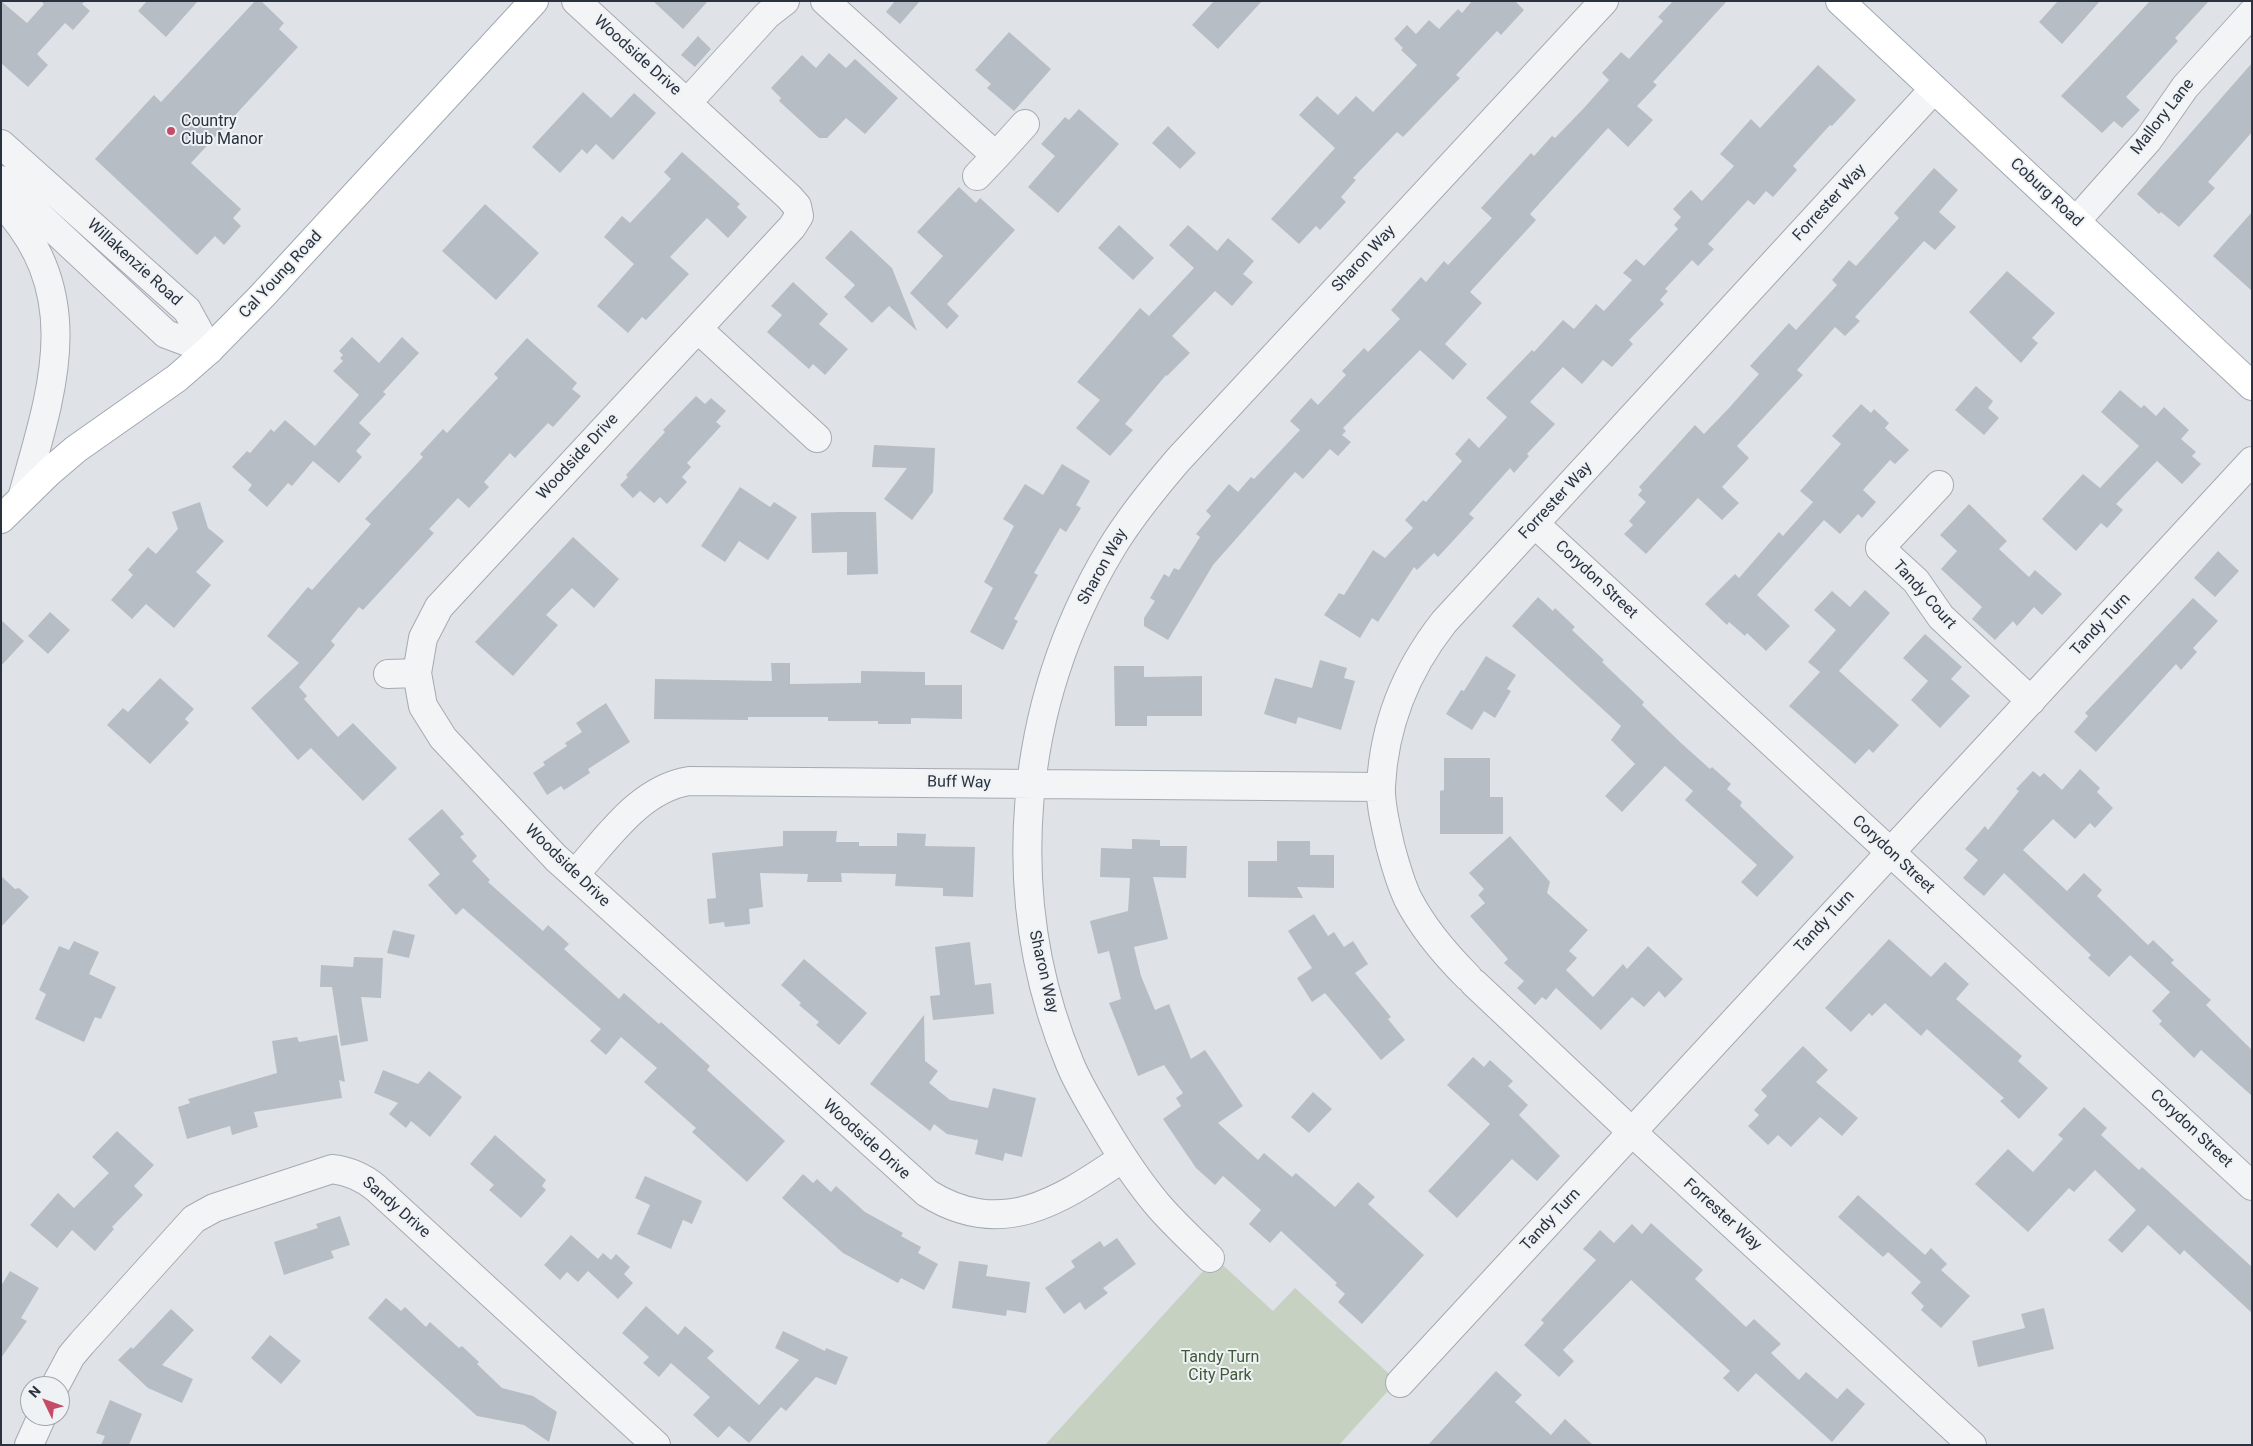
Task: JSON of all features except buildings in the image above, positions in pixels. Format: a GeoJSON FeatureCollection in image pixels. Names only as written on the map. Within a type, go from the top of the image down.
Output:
{"type":"FeatureCollection","features":[{"type":"Feature","properties":{"kind":"main road","name":"Cal Young Road"},"geometry":{"type":"LineString","coordinates":[[1,519],[76,449],[177,378],[209,350],[262,296],[534,1]]}},
{"type":"Feature","properties":{"kind":"main road","name":"Coburg Road"},"geometry":{"type":"LineString","coordinates":[[1840,1],[2252,386]]}},
{"type":"Feature","properties":{"kind":"street","name":"Woodside Drive"},"geometry":{"type":"LineString","coordinates":[[576,1],[789,197],[799,210],[799,216],[792,227],[439,607],[423,638],[417,673],[423,706],[443,738],[542,845],[914,1183],[939,1201],[970,1212],[1012,1213],[1056,1200],[1123,1158]]}},
{"type":"Feature","properties":{"kind":"street"},"geometry":{"type":"LineString","coordinates":[[687,102],[767,15],[785,1]]}},
{"type":"Feature","properties":{"kind":"street"},"geometry":{"type":"LineString","coordinates":[[825,1],[996,156]]}},
{"type":"Feature","properties":{"kind":"street","name":"Sharon Way"},"geometry":{"type":"LineString","coordinates":[[1210,1258],[1158,1205],[1123,1158],[1082,1089],[1071,1066],[1055,1021],[1030,915],[1027,880],[1026,851],[1030,784],[1044,711],[1065,645],[1093,583],[1111,549],[1136,512],[1178,460],[1604,1]]}},
{"type":"Feature","properties":{"kind":"street","name":"Mallory Lane"},"geometry":{"type":"LineString","coordinates":[[2076,220],[2148,140],[2185,87],[2252,13]]}},
{"type":"Feature","properties":{"kind":"street","name":"Forrester Way"},"geometry":{"type":"LineString","coordinates":[[1934,89],[1444,622],[1409,674],[1390,728],[1381,787],[1390,842],[1400,881],[1408,899],[1432,936],[1471,980],[1632,1132],[1972,1445]]}},
{"type":"Feature","properties":{"kind":"street"},"geometry":{"type":"LineString","coordinates":[[977,176],[1025,124]]}},
{"type":"Feature","properties":{"kind":"street","name":"Willakenzie Road"},"geometry":{"type":"LineString","coordinates":[[1,144],[187,310],[209,350]]}},
{"type":"Feature","properties":{"kind":"street","name":"Willakenzie Road"},"geometry":{"type":"LineString","coordinates":[[1,180],[166,334],[209,350]]}},
{"type":"Feature","properties":{"kind":"street"},"geometry":{"type":"LineString","coordinates":[[1,202],[20,225],[37,252],[48,281],[55,310],[57,341],[54,368],[46,410],[22,498]]}},
{"type":"Feature","properties":{"kind":"street"},"geometry":{"type":"LineString","coordinates":[[698,329],[817,438]]}},
{"type":"Feature","properties":{"kind":"street","name":"Tandy Turn"},"geometry":{"type":"LineString","coordinates":[[1400,1383],[2252,461]]}},
{"type":"Feature","properties":{"kind":"street","name":"Tandy Court"},"geometry":{"type":"LineString","coordinates":[[1940,485],[1880,548],[1916,582],[1941,617],[2032,700]]}},
{"type":"Feature","properties":{"kind":"street","name":"Corydon Street"},"geometry":{"type":"LineString","coordinates":[[1535,524],[2252,1186]]}},
{"type":"Feature","properties":{"kind":"street"},"geometry":{"type":"LineString","coordinates":[[388,674],[417,673]]}},
{"type":"Feature","properties":{"kind":"street","name":"Buff Way"},"geometry":{"type":"LineString","coordinates":[[575,874],[639,805],[661,788],[689,781],[1381,787]]}},
{"type":"Feature","properties":{"kind":"street","name":"Sandy Drive"},"geometry":{"type":"LineString","coordinates":[[61,1376],[82,1343],[194,1219],[214,1208],[332,1170],[342,1170],[354,1174],[376,1188],[656,1445]]}},
{"type":"Feature","properties":{"kind":"street"},"geometry":{"type":"LineString","coordinates":[[29,1445],[38,1426]]}},
{"type":"Feature","properties":{"kind":"green space","name":"Tandy Turn City Park"},"geometry":{"type":"Polygon","coordinates":[[[1215,1258],[1273,1311],[1295,1288],[1397,1381],[1339,1445],[1045,1445],[1215,1258]]]}},
{"type":"Feature","properties":{"kind":"place","name":"Country Club Manor"},"geometry":{"type":"Point","coordinates":[171,131]}}]}
